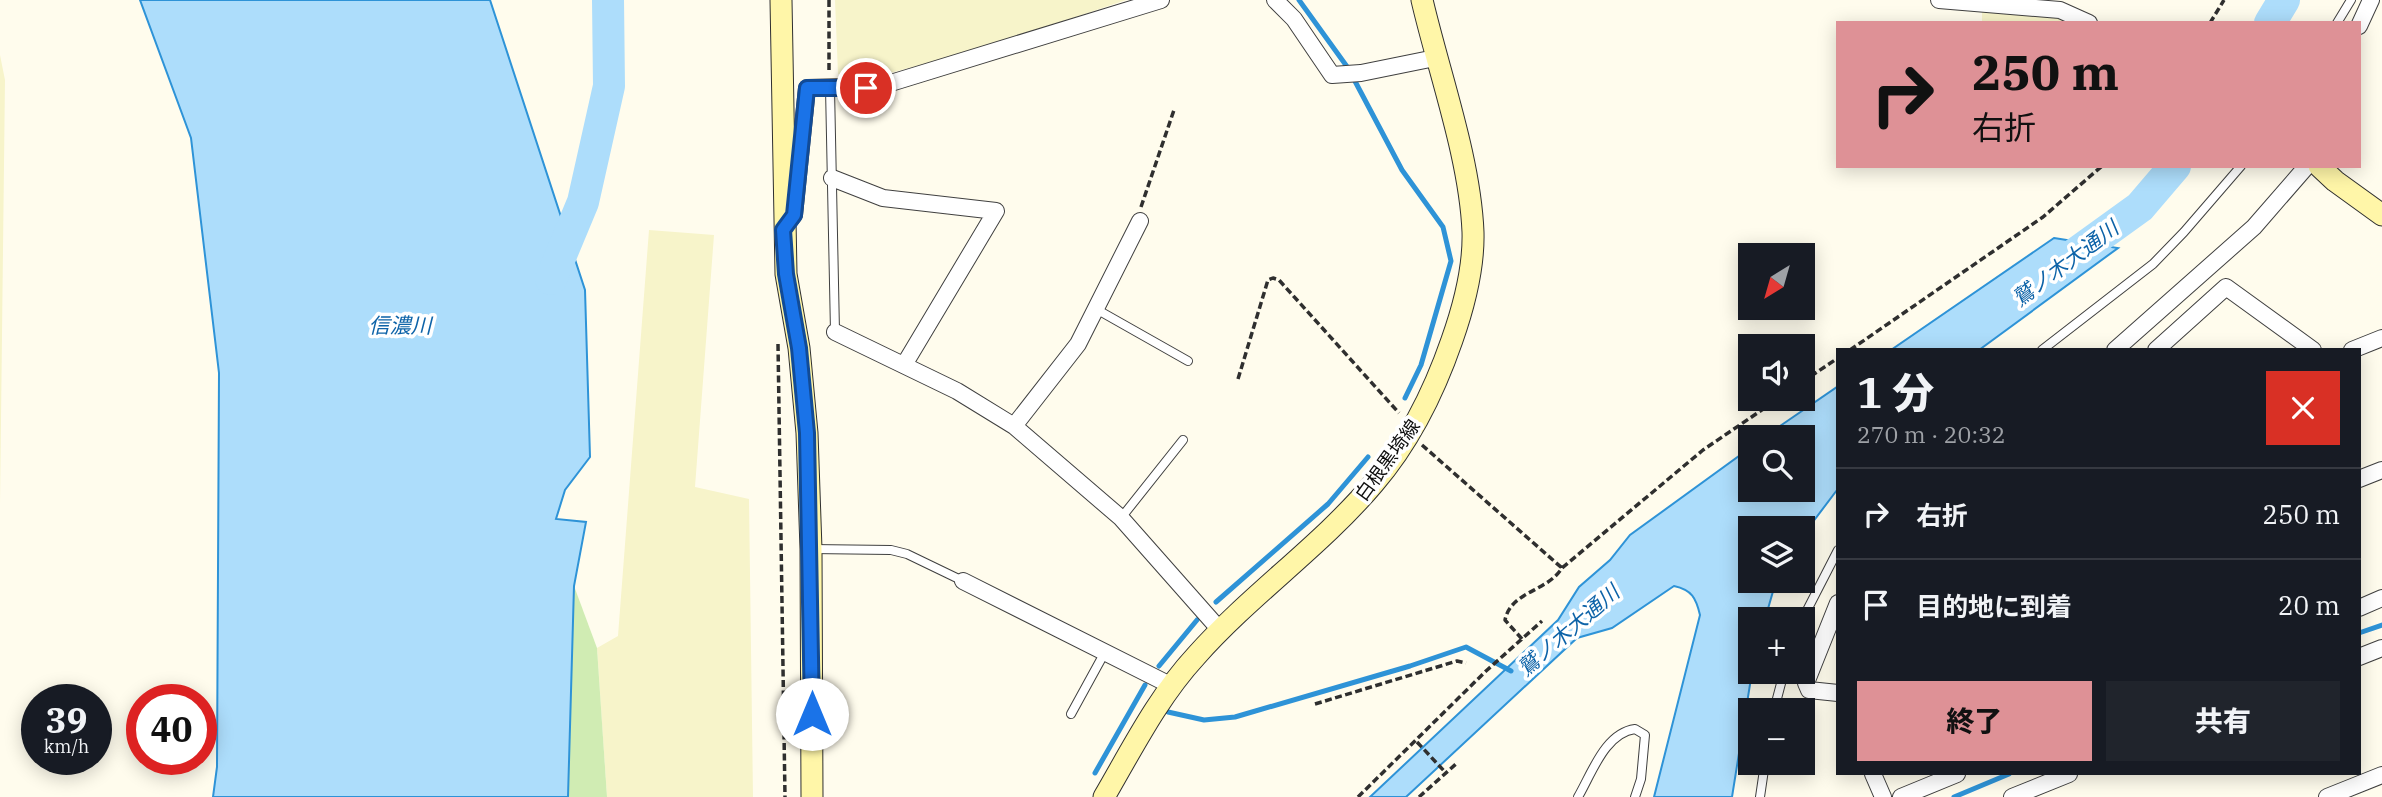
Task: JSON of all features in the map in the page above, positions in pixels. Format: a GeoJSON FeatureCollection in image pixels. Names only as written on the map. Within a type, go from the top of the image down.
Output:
{"type":"FeatureCollection","features":[{"type":"Feature","properties":{"kind":"main road"},"geometry":{"type":"LineString","coordinates":[[781,0],[783,230],[786,274],[799,348],[807,433],[811,549],[812,797]]}},
{"type":"Feature","properties":{"kind":"main road","name":"白根黒埼線"},"geometry":{"type":"LineString","coordinates":[[1104,797],[1172,686],[1220,630],[1351,509],[1376,481],[1412,431],[1442,368],[1460,317],[1470,277],[1473,235],[1470,188],[1422,0]]}},
{"type":"Feature","properties":{"kind":"main road"},"geometry":{"type":"LineString","coordinates":[[2321,168],[2382,215]]}},
{"type":"Feature","properties":{"kind":"street"},"geometry":{"type":"LineString","coordinates":[[783,230],[794,215],[807,88],[881,86],[1161,0]]}},
{"type":"Feature","properties":{"kind":"street"},"geometry":{"type":"LineString","coordinates":[[1275,0],[1294,19],[1332,75],[1361,73],[1435,58]]}},
{"type":"Feature","properties":{"kind":"street"},"geometry":{"type":"LineString","coordinates":[[1939,0],[2060,10],[2085,21]]}},
{"type":"Feature","properties":{"kind":"street"},"geometry":{"type":"LineString","coordinates":[[2361,22],[2371,0]]}},
{"type":"Feature","properties":{"kind":"street"},"geometry":{"type":"LineString","coordinates":[[2117,348],[2254,226],[2305,168]]}},
{"type":"Feature","properties":{"kind":"street"},"geometry":{"type":"LineString","coordinates":[[832,178],[883,198],[996,211],[904,365]]}},
{"type":"Feature","properties":{"kind":"street"},"geometry":{"type":"LineString","coordinates":[[1014,426],[1078,345],[1140,221]]}},
{"type":"Feature","properties":{"kind":"street"},"geometry":{"type":"LineString","coordinates":[[2157,348],[2226,286],[2310,348]]}},
{"type":"Feature","properties":{"kind":"street"},"geometry":{"type":"LineString","coordinates":[[835,332],[957,391],[1014,426],[1121,518],[1220,630]]}},
{"type":"Feature","properties":{"kind":"street"},"geometry":{"type":"LineString","coordinates":[[2357,348],[2382,338]]}},
{"type":"Feature","properties":{"kind":"street"},"geometry":{"type":"LineString","coordinates":[[2361,478],[2382,470]]}},
{"type":"Feature","properties":{"kind":"street"},"geometry":{"type":"LineString","coordinates":[[963,581],[1172,686]]}},
{"type":"Feature","properties":{"kind":"street"},"geometry":{"type":"LineString","coordinates":[[2361,607],[2382,598]]}},
{"type":"Feature","properties":{"kind":"street"},"geometry":{"type":"LineString","coordinates":[[1836,608],[1806,683],[1809,690],[1836,693]]}},
{"type":"Feature","properties":{"kind":"street"},"geometry":{"type":"LineString","coordinates":[[2361,656],[2382,648]]}},
{"type":"Feature","properties":{"kind":"street"},"geometry":{"type":"LineString","coordinates":[[1873,775],[1884,797]]}},
{"type":"Feature","properties":{"kind":"street"},"geometry":{"type":"LineString","coordinates":[[1901,797],[1955,775]]}},
{"type":"Feature","properties":{"kind":"street"},"geometry":{"type":"LineString","coordinates":[[2012,797],[2066,775]]}},
{"type":"Feature","properties":{"kind":"street"},"geometry":{"type":"LineString","coordinates":[[2328,797],[2382,775]]}},
{"type":"Feature","properties":{"kind":"lane"},"geometry":{"type":"LineString","coordinates":[[2338,21],[2351,0]]}},
{"type":"Feature","properties":{"kind":"lane"},"geometry":{"type":"LineString","coordinates":[[830,88],[835,332]]}},
{"type":"Feature","properties":{"kind":"lane"},"geometry":{"type":"LineString","coordinates":[[2045,348],[2152,264],[2239,168]]}},
{"type":"Feature","properties":{"kind":"lane"},"geometry":{"type":"LineString","coordinates":[[1096,309],[1188,361]]}},
{"type":"Feature","properties":{"kind":"lane"},"geometry":{"type":"LineString","coordinates":[[1121,518],[1183,440]]}},
{"type":"Feature","properties":{"kind":"lane"},"geometry":{"type":"LineString","coordinates":[[811,549],[891,550],[963,581]]}},
{"type":"Feature","properties":{"kind":"lane"},"geometry":{"type":"LineString","coordinates":[[1809,607],[1836,554]]}},
{"type":"Feature","properties":{"kind":"lane"},"geometry":{"type":"LineString","coordinates":[[1070,714],[1105,652]]}},
{"type":"Feature","properties":{"kind":"lane"},"geometry":{"type":"LineString","coordinates":[[1578,797],[1609,744],[1620,731],[1635,729],[1645,735],[1641,779],[1635,797]]}},
{"type":"Feature","properties":{"kind":"lane"},"geometry":{"type":"LineString","coordinates":[[1760,797],[1763,775]]}},
{"type":"Feature","properties":{"kind":"path"},"geometry":{"type":"LineString","coordinates":[[829,0],[830,88]]}},
{"type":"Feature","properties":{"kind":"path"},"geometry":{"type":"LineString","coordinates":[[2211,21],[2224,0]]}},
{"type":"Feature","properties":{"kind":"path"},"geometry":{"type":"LineString","coordinates":[[1140,221],[1141,204],[1174,110]]}},
{"type":"Feature","properties":{"kind":"path"},"geometry":{"type":"LineString","coordinates":[[1853,348],[2043,217],[2100,168]]}},
{"type":"Feature","properties":{"kind":"path"},"geometry":{"type":"LineString","coordinates":[[1238,379],[1264,287],[1268,280],[1279,280],[1412,431],[1562,568]]}},
{"type":"Feature","properties":{"kind":"path"},"geometry":{"type":"LineString","coordinates":[[779,334],[777,358],[785,797]]}},
{"type":"Feature","properties":{"kind":"path"},"geometry":{"type":"LineString","coordinates":[[1815,373],[1836,359]]}},
{"type":"Feature","properties":{"kind":"path"},"geometry":{"type":"LineString","coordinates":[[1521,639],[1505,620],[1508,608],[1521,597],[1549,583],[1562,568],[1703,450],[1760,411]]}},
{"type":"Feature","properties":{"kind":"path"},"geometry":{"type":"LineString","coordinates":[[1358,797],[1418,743],[1486,671],[1542,621]]}},
{"type":"Feature","properties":{"kind":"path"},"geometry":{"type":"LineString","coordinates":[[1315,704],[1457,661],[1466,663]]}},
{"type":"Feature","properties":{"kind":"path"},"geometry":{"type":"LineString","coordinates":[[1418,743],[1446,773]]}},
{"type":"Feature","properties":{"kind":"path"},"geometry":{"type":"LineString","coordinates":[[1419,797],[1457,763]]}},
{"type":"Feature","properties":{"kind":"shaded area"},"geometry":{"type":"Polygon","coordinates":[[[835,0],[1126,0],[978,50],[878,76],[838,74],[835,0]]]}},
{"type":"Feature","properties":{"kind":"shaded area"},"geometry":{"type":"Polygon","coordinates":[[[1982,9],[2057,14],[2070,21],[1982,21],[1982,9]]]}},
{"type":"Feature","properties":{"kind":"shaded area"},"geometry":{"type":"Polygon","coordinates":[[[0,55],[5,80],[0,505],[0,55]]]}},
{"type":"Feature","properties":{"kind":"shaded area"},"geometry":{"type":"Polygon","coordinates":[[[649,230],[714,235],[695,487],[749,499],[753,797],[607,797],[597,648],[618,636],[649,230]]]}},
{"type":"Feature","properties":{"kind":"green space"},"geometry":{"type":"Polygon","coordinates":[[[574,586],[597,648],[607,797],[568,797],[574,586]]]}},
{"type":"Feature","properties":{"kind":"water","name":"信濃川"},"geometry":{"type":"Polygon","coordinates":[[[140,0],[490,0],[585,290],[590,457],[565,490],[556,519],[586,522],[574,586],[568,797],[213,797],[217,775],[219,373],[191,138],[140,0]]]}},
{"type":"Feature","properties":{"kind":"water"},"geometry":{"type":"Polygon","coordinates":[[[2054,238],[2118,248],[1982,348],[1894,348],[2054,238]]]}},
{"type":"Feature","properties":{"kind":"water"},"geometry":{"type":"Polygon","coordinates":[[[1836,388],[1836,491],[1815,519],[1815,516],[1738,516],[1738,593],[1773,593],[1768,607],[1738,607],[1738,684],[1750,684],[1748,698],[1738,698],[1738,760],[1732,797],[1654,797],[1700,615],[1692,596],[1674,586],[1612,628],[1577,638],[1406,797],[1370,797],[1558,620],[1579,587],[1610,560],[1630,535],[1738,457],[1738,502],[1815,502],[1815,425],[1782,425],[1802,411],[1815,411],[1815,402],[1836,388]]]}},
{"type":"Feature","properties":{"kind":"waterway","name":"信濃川"},"geometry":{"type":"LineString","coordinates":[[551,279],[583,202],[609,86],[608,0]]}},
{"type":"Feature","properties":{"kind":"waterway"},"geometry":{"type":"LineString","coordinates":[[1299,0],[1348,68],[1402,170],[1443,227],[1451,261],[1421,365],[1405,398]]}},
{"type":"Feature","properties":{"kind":"waterway","name":"鷲ノ木大通川"},"geometry":{"type":"LineString","coordinates":[[2271,21],[2284,0]]}},
{"type":"Feature","properties":{"kind":"waterway","name":"鷲ノ木大通川"},"geometry":{"type":"LineString","coordinates":[[2054,269],[2140,207],[2173,168]]}},
{"type":"Feature","properties":{"kind":"waterway"},"geometry":{"type":"LineString","coordinates":[[1216,602],[1328,504],[1368,457]]}},
{"type":"Feature","properties":{"kind":"waterway"},"geometry":{"type":"LineString","coordinates":[[1159,666],[1197,620]]}},
{"type":"Feature","properties":{"kind":"waterway"},"geometry":{"type":"LineString","coordinates":[[2361,632],[2382,625]]}},
{"type":"Feature","properties":{"kind":"waterway"},"geometry":{"type":"LineString","coordinates":[[1168,712],[1204,720],[1235,717],[1466,647],[1511,671]]}},
{"type":"Feature","properties":{"kind":"waterway"},"geometry":{"type":"LineString","coordinates":[[1095,773],[1145,685]]}},
{"type":"Feature","properties":{"kind":"waterway"},"geometry":{"type":"LineString","coordinates":[[1954,797],[2007,775]]}},
{"type":"Feature","properties":{"kind":"route"},"geometry":{"type":"LineString","coordinates":[[812,714],[807,433],[799,348],[786,274],[783,230],[794,215],[807,88],[866,88]]}}]}
